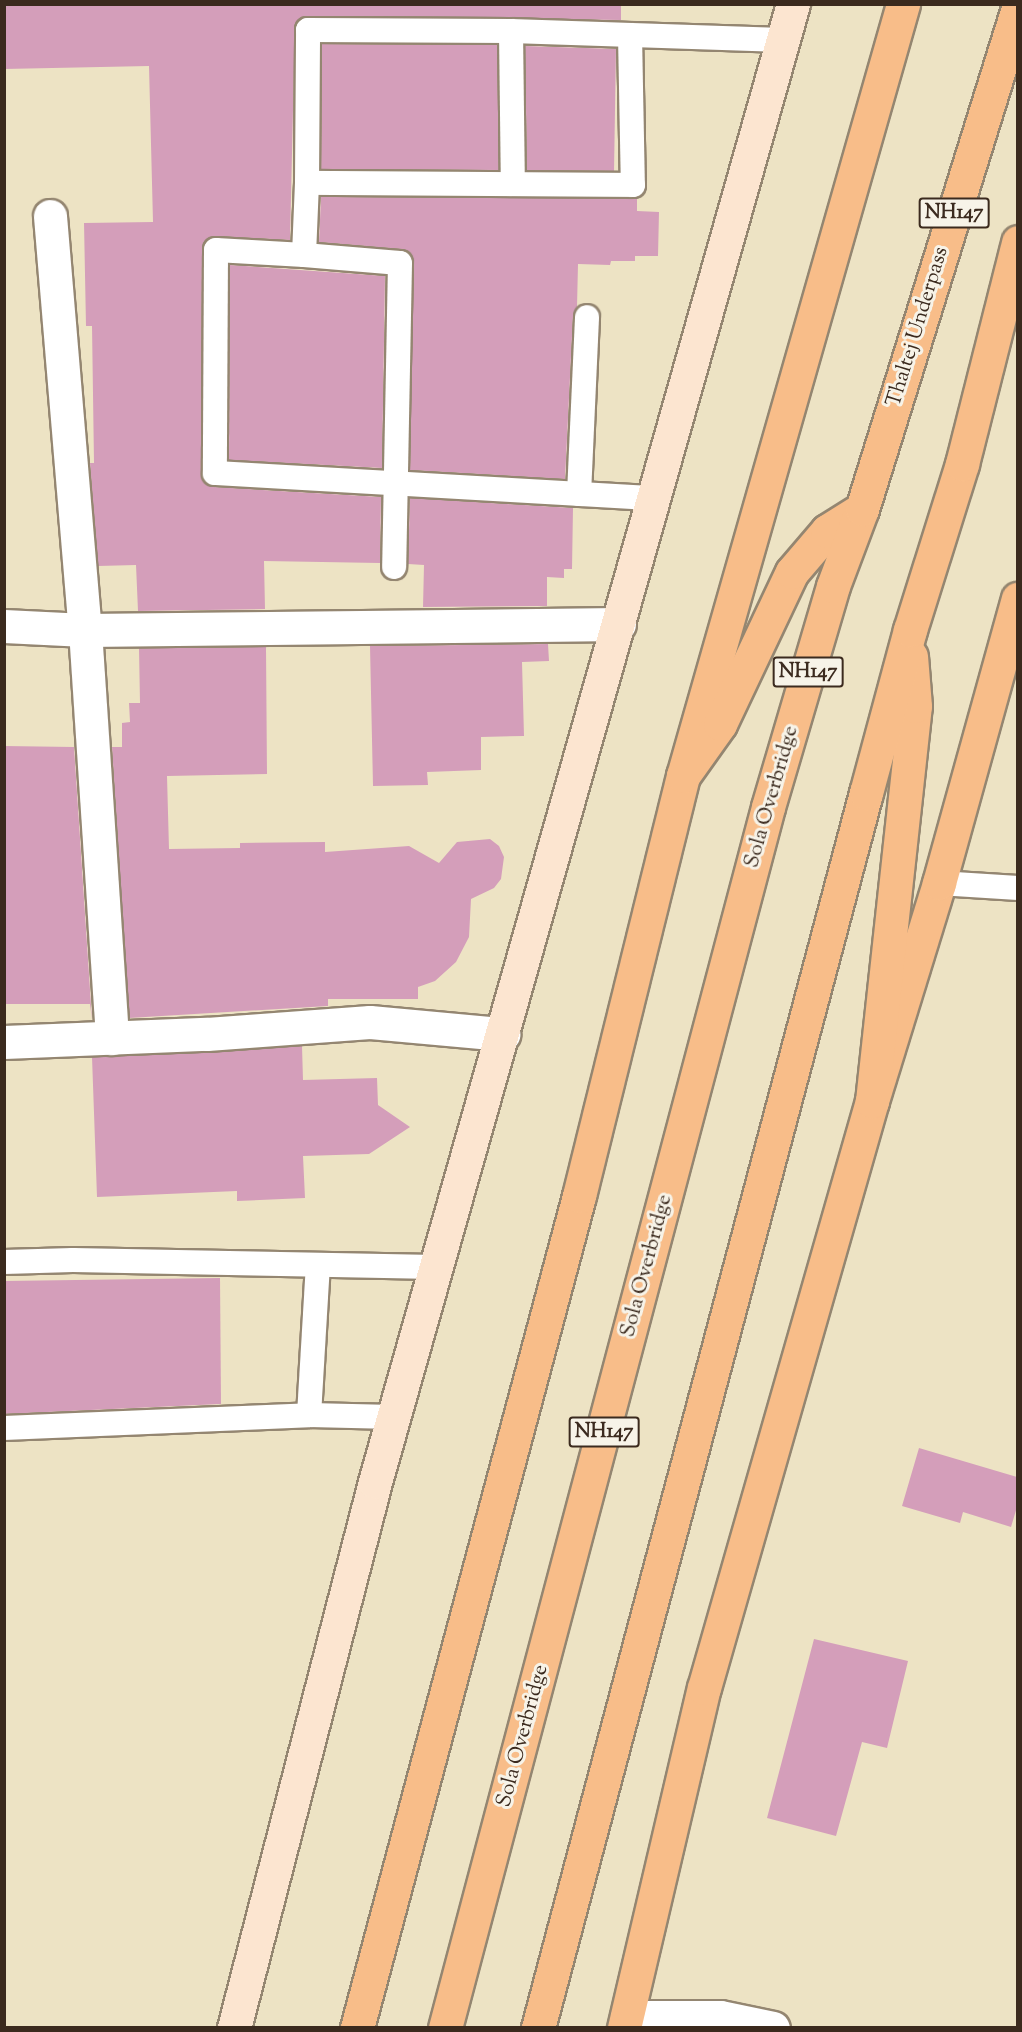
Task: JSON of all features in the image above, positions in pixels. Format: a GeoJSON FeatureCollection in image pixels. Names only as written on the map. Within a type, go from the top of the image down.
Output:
{"type":"FeatureCollection","features":[{"type":"Feature","properties":{"kind":"main road"},"geometry":{"type":"LineString","coordinates":[[357,2028],[579,1196],[683,776],[903,4]]}},
{"type":"Feature","properties":{"kind":"main road","name":"Thaltej Underpass"},"geometry":{"type":"LineString","coordinates":[[862,509],[1017,8]]}},
{"type":"Feature","properties":{"kind":"main road","name":"NH147"},"geometry":{"type":"LineString","coordinates":[[538,2028],[851,847],[910,630],[962,464],[1017,242]]}},
{"type":"Feature","properties":{"kind":"main road"},"geometry":{"type":"LineString","coordinates":[[683,776],[720,724],[792,572],[827,531],[862,509]]}},
{"type":"Feature","properties":{"kind":"main road","name":"Sola Overbridge"},"geometry":{"type":"LineString","coordinates":[[445,2028],[760,836],[833,586],[862,509]]}},
{"type":"Feature","properties":{"kind":"main road"},"geometry":{"type":"LineString","coordinates":[[626,2022],[704,1688],[872,1101],[939,883],[1017,599]]}},
{"type":"Feature","properties":{"kind":"main road"},"geometry":{"type":"LineString","coordinates":[[872,1101],[915,706],[910,630]]}},
{"type":"Feature","properties":{"kind":"street"},"geometry":{"type":"LineString","coordinates":[[234,2028],[394,1417],[793,4]]}},
{"type":"Feature","properties":{"kind":"street"},"geometry":{"type":"LineString","coordinates":[[50,216],[85,630],[112,1038]]}},
{"type":"Feature","properties":{"kind":"street"},"geometry":{"type":"LineString","coordinates":[[4,626],[85,630],[619,624]]}},
{"type":"Feature","properties":{"kind":"street"},"geometry":{"type":"LineString","coordinates":[[4,1042],[207,1035],[370,1022],[503,1034]]}},
{"type":"Feature","properties":{"kind":"street"},"geometry":{"type":"LineString","coordinates":[[626,2022],[718,2022],[773,2028]]}},
{"type":"Feature","properties":{"kind":"lane"},"geometry":{"type":"LineString","coordinates":[[304,255],[308,30],[511,31],[783,40]]}},
{"type":"Feature","properties":{"kind":"lane"},"geometry":{"type":"LineString","coordinates":[[511,31],[513,184]]}},
{"type":"Feature","properties":{"kind":"lane"},"geometry":{"type":"LineString","coordinates":[[307,183],[633,185],[630,35]]}},
{"type":"Feature","properties":{"kind":"lane"},"geometry":{"type":"LineString","coordinates":[[394,567],[395,484],[400,264],[216,250],[215,473],[395,484],[655,498]]}},
{"type":"Feature","properties":{"kind":"lane"},"geometry":{"type":"LineString","coordinates":[[579,494],[587,317]]}},
{"type":"Feature","properties":{"kind":"lane"},"geometry":{"type":"LineString","coordinates":[[939,883],[1017,888]]}},
{"type":"Feature","properties":{"kind":"lane"},"geometry":{"type":"LineString","coordinates":[[4,1262],[74,1260],[436,1267]]}},
{"type":"Feature","properties":{"kind":"lane"},"geometry":{"type":"LineString","coordinates":[[309,1415],[318,1265]]}},
{"type":"Feature","properties":{"kind":"lane"},"geometry":{"type":"LineString","coordinates":[[4,1428],[309,1415],[394,1417]]}},
{"type":"Feature","properties":{"kind":"building"},"geometry":{"type":"Polygon","coordinates":[[[4,4],[621,4],[621,20],[308,16],[295,23],[290,240],[216,236],[204,242],[202,249],[201,474],[207,485],[214,487],[381,497],[380,563],[264,561],[265,609],[138,611],[136,565],[98,566],[90,463],[94,463],[92,326],[86,326],[84,223],[153,222],[149,66],[4,69],[4,4]]]}},
{"type":"Feature","properties":{"kind":"building"},"geometry":{"type":"Polygon","coordinates":[[[322,44],[497,45],[499,170],[321,169],[322,44]]]}},
{"type":"Feature","properties":{"kind":"building"},"geometry":{"type":"Polygon","coordinates":[[[525,46],[616,49],[614,171],[527,170],[525,46]]]}},
{"type":"Feature","properties":{"kind":"building"},"geometry":{"type":"Polygon","coordinates":[[[321,197],[637,198],[637,211],[659,212],[658,256],[635,256],[635,261],[611,261],[610,265],[578,264],[577,307],[573,316],[565,479],[410,470],[413,257],[401,249],[319,242],[321,197]]]}},
{"type":"Feature","properties":{"kind":"building"},"geometry":{"type":"Polygon","coordinates":[[[230,265],[385,276],[382,468],[229,460],[230,265]]]}},
{"type":"Feature","properties":{"kind":"building"},"geometry":{"type":"Polygon","coordinates":[[[410,498],[573,508],[572,569],[564,569],[564,578],[547,577],[547,606],[423,607],[424,565],[408,564],[410,498]]]}},
{"type":"Feature","properties":{"kind":"building"},"geometry":{"type":"Polygon","coordinates":[[[548,644],[549,661],[522,662],[524,736],[481,737],[481,770],[427,772],[428,785],[373,786],[370,646],[548,644]]]}},
{"type":"Feature","properties":{"kind":"building"},"geometry":{"type":"Polygon","coordinates":[[[266,647],[267,774],[167,776],[169,849],[240,848],[240,843],[325,842],[325,852],[409,846],[439,863],[457,842],[490,839],[499,846],[504,857],[501,879],[494,888],[471,899],[469,937],[456,962],[435,981],[418,987],[418,999],[328,999],[328,1006],[129,1018],[112,747],[122,747],[122,723],[130,722],[129,703],[140,703],[139,648],[266,647]]]}},
{"type":"Feature","properties":{"kind":"building"},"geometry":{"type":"Polygon","coordinates":[[[4,746],[74,747],[92,1020],[90,1004],[4,1004],[4,746]]]}},
{"type":"Feature","properties":{"kind":"building"},"geometry":{"type":"Polygon","coordinates":[[[302,1046],[303,1080],[377,1078],[378,1105],[410,1127],[369,1154],[303,1156],[305,1198],[237,1201],[237,1191],[97,1197],[92,1057],[302,1046]]]}},
{"type":"Feature","properties":{"kind":"building"},"geometry":{"type":"Polygon","coordinates":[[[220,1278],[221,1404],[4,1414],[4,1281],[220,1278]]]}},
{"type":"Feature","properties":{"kind":"building"},"geometry":{"type":"Polygon","coordinates":[[[919,1448],[1017,1477],[1017,1507],[1011,1527],[963,1512],[960,1523],[902,1506],[919,1448]]]}},
{"type":"Feature","properties":{"kind":"building"},"geometry":{"type":"Polygon","coordinates":[[[814,1639],[908,1661],[887,1748],[862,1742],[836,1836],[767,1818],[814,1639]]]}}]}
